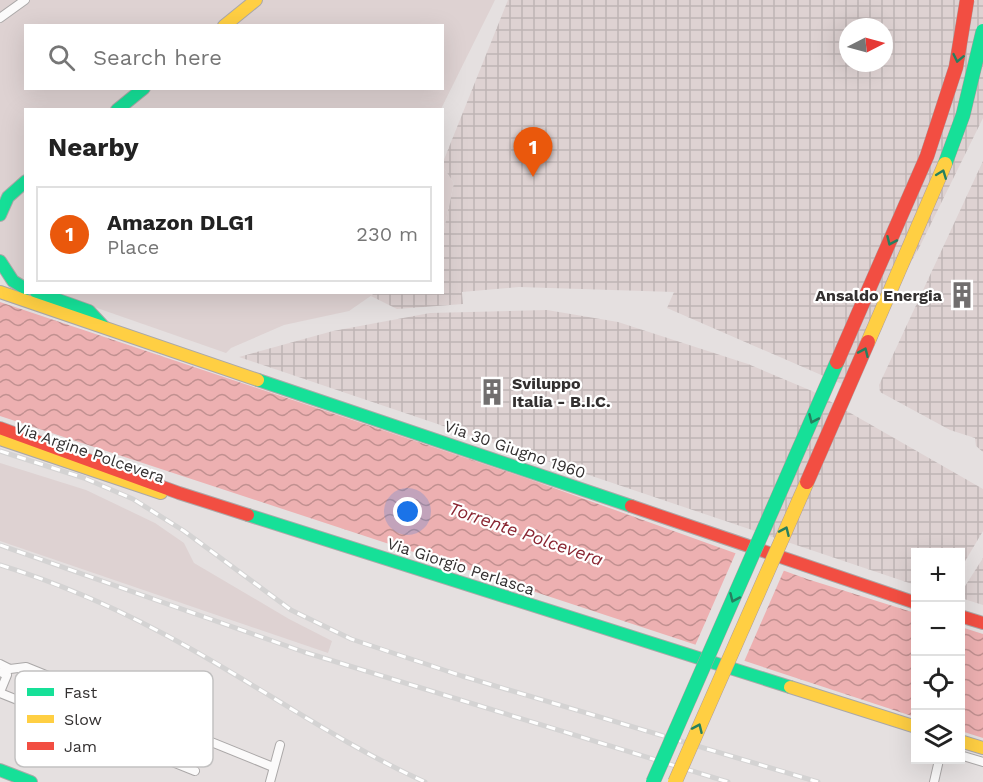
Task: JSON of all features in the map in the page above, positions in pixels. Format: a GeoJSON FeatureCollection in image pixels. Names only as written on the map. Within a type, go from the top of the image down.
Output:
{"type":"FeatureCollection","features":[{"type":"Feature","properties":{"kind":"main road"},"geometry":{"type":"LineString","coordinates":[[226,24],[256,0]]}},
{"type":"Feature","properties":{"kind":"main road"},"geometry":{"type":"LineString","coordinates":[[653,782],[927,156],[956,67],[967,0]]}},
{"type":"Feature","properties":{"kind":"main road"},"geometry":{"type":"LineString","coordinates":[[675,782],[934,192],[970,93],[983,31]]}},
{"type":"Feature","properties":{"kind":"main road"},"geometry":{"type":"LineString","coordinates":[[119,108],[142,90]]}},
{"type":"Feature","properties":{"kind":"main road"},"geometry":{"type":"LineString","coordinates":[[0,215],[4,195],[24,182]]}},
{"type":"Feature","properties":{"kind":"main road"},"geometry":{"type":"LineString","coordinates":[[0,261],[13,281],[24,288]]}},
{"type":"Feature","properties":{"kind":"main road","name":"Via 30 Giugno 1960"},"geometry":{"type":"LineString","coordinates":[[0,292],[912,602]]}},
{"type":"Feature","properties":{"kind":"main road","name":"Via 30 Giugno 1960"},"geometry":{"type":"LineString","coordinates":[[41,294],[89,312],[104,327]]}},
{"type":"Feature","properties":{"kind":"main road","name":"Via Giorgio Perlasca"},"geometry":{"type":"LineString","coordinates":[[0,428],[156,483],[174,495],[911,726]]}},
{"type":"Feature","properties":{"kind":"main road","name":"Via Argine Polcevera"},"geometry":{"type":"LineString","coordinates":[[0,439],[174,495]]}},
{"type":"Feature","properties":{"kind":"main road"},"geometry":{"type":"LineString","coordinates":[[965,618],[983,623]]}},
{"type":"Feature","properties":{"kind":"main road"},"geometry":{"type":"LineString","coordinates":[[965,743],[983,748]]}},
{"type":"Feature","properties":{"kind":"main road"},"geometry":{"type":"LineString","coordinates":[[0,770],[31,782]]}},
{"type":"Feature","properties":{"kind":"street"},"geometry":{"type":"LineString","coordinates":[[0,18],[25,0]]}},
{"type":"Feature","properties":{"kind":"street"},"geometry":{"type":"LineString","coordinates":[[0,664],[10,669],[26,667],[36,671]]}},
{"type":"Feature","properties":{"kind":"street"},"geometry":{"type":"LineString","coordinates":[[0,672],[7,675],[0,693],[15,699]]}},
{"type":"Feature","properties":{"kind":"street"},"geometry":{"type":"LineString","coordinates":[[213,743],[273,767]]}},
{"type":"Feature","properties":{"kind":"street"},"geometry":{"type":"LineString","coordinates":[[270,782],[280,744]]}},
{"type":"Feature","properties":{"kind":"street"},"geometry":{"type":"LineString","coordinates":[[965,757],[983,762]]}},
{"type":"Feature","properties":{"kind":"street"},"geometry":{"type":"LineString","coordinates":[[934,782],[938,764]]}},
{"type":"Feature","properties":{"kind":"street"},"geometry":{"type":"LineString","coordinates":[[185,767],[195,771]]}},
{"type":"Feature","properties":{"kind":"shaded area"},"geometry":{"type":"Polygon","coordinates":[[[0,0],[495,0],[441,108],[24,108],[24,282],[0,274],[0,0]]]}},
{"type":"Feature","properties":{"kind":"shaded area"},"geometry":{"type":"Polygon","coordinates":[[[508,0],[983,0],[983,118],[919,248],[842,384],[667,308],[674,292],[519,287],[462,292],[463,304],[397,309],[371,296],[373,294],[444,294],[444,229],[454,183],[444,168],[444,160],[508,0]]]}},
{"type":"Feature","properties":{"kind":"shaded area","name":"Ansaldo Energia"},"geometry":{"type":"Polygon","coordinates":[[[983,161],[983,452],[976,446],[975,438],[950,430],[880,392],[879,385],[983,161]]]}},
{"type":"Feature","properties":{"kind":"shaded area"},"geometry":{"type":"Polygon","coordinates":[[[444,168],[454,183],[444,229],[444,168]]]}},
{"type":"Feature","properties":{"kind":"shaded area"},"geometry":{"type":"Polygon","coordinates":[[[57,294],[374,294],[349,311],[284,325],[231,348],[226,353],[57,294]]]}},
{"type":"Feature","properties":{"kind":"shaded area"},"geometry":{"type":"Polygon","coordinates":[[[547,310],[618,322],[748,364],[812,391],[983,489],[983,531],[965,561],[965,548],[911,548],[911,584],[239,357],[333,331],[430,313],[547,310]]]}},
{"type":"Feature","properties":{"kind":"shaded area"},"geometry":{"type":"Polygon","coordinates":[[[0,463],[86,490],[155,523],[184,543],[194,563],[289,619],[332,641],[328,653],[0,541],[0,463]]]}},
{"type":"Feature","properties":{"kind":"shaded area"},"geometry":{"type":"Polygon","coordinates":[[[983,558],[983,605],[965,599],[965,586],[983,558]]]}},
{"type":"Feature","properties":{"kind":"water","name":"Torrente Polcevera"},"geometry":{"type":"Polygon","coordinates":[[[0,302],[526,478],[807,579],[911,612],[911,716],[0,416],[0,302]]]}},
{"type":"Feature","properties":{"kind":"water"},"geometry":{"type":"Polygon","coordinates":[[[965,628],[983,634],[983,738],[965,732],[965,628]]]}},
{"type":"Feature","properties":{"kind":"pier"},"geometry":{"type":"Polygon","coordinates":[[[737,550],[785,568],[743,664],[694,648],[737,550]]]}},
{"type":"Feature","properties":{"kind":"railway"},"geometry":{"type":"LineString","coordinates":[[0,451],[84,478],[133,499],[184,531],[291,610],[351,639],[462,676],[818,782]]}},
{"type":"Feature","properties":{"kind":"railway"},"geometry":{"type":"LineString","coordinates":[[0,545],[304,652],[728,782]]}},
{"type":"Feature","properties":{"kind":"railway"},"geometry":{"type":"LineString","coordinates":[[0,565],[101,603],[141,622],[226,669],[357,747],[425,782]]}},
{"type":"Feature","properties":{"kind":"traffic: fast"},"geometry":{"type":"LineString","coordinates":[[945,164],[963,115],[983,31]]}},
{"type":"Feature","properties":{"kind":"traffic: fast"},"geometry":{"type":"LineString","coordinates":[[119,108],[142,90]]}},
{"type":"Feature","properties":{"kind":"traffic: fast"},"geometry":{"type":"LineString","coordinates":[[0,215],[8,197],[24,183]]}},
{"type":"Feature","properties":{"kind":"traffic: fast"},"geometry":{"type":"LineString","coordinates":[[0,261],[13,281],[24,288]]}},
{"type":"Feature","properties":{"kind":"traffic: fast"},"geometry":{"type":"LineString","coordinates":[[42,294],[89,311],[104,327]]}},
{"type":"Feature","properties":{"kind":"traffic: fast"},"geometry":{"type":"LineString","coordinates":[[653,782],[837,362]]}},
{"type":"Feature","properties":{"kind":"traffic: fast"},"geometry":{"type":"LineString","coordinates":[[258,380],[631,506]]}},
{"type":"Feature","properties":{"kind":"traffic: fast"},"geometry":{"type":"LineString","coordinates":[[248,515],[790,687]]}},
{"type":"Feature","properties":{"kind":"traffic: fast"},"geometry":{"type":"LineString","coordinates":[[0,770],[31,782]]}},
{"type":"Feature","properties":{"kind":"traffic: slow"},"geometry":{"type":"LineString","coordinates":[[226,24],[256,0]]}},
{"type":"Feature","properties":{"kind":"traffic: slow"},"geometry":{"type":"LineString","coordinates":[[868,342],[945,164]]}},
{"type":"Feature","properties":{"kind":"traffic: slow"},"geometry":{"type":"LineString","coordinates":[[0,292],[258,380]]}},
{"type":"Feature","properties":{"kind":"traffic: slow"},"geometry":{"type":"LineString","coordinates":[[0,439],[161,493]]}},
{"type":"Feature","properties":{"kind":"traffic: slow"},"geometry":{"type":"LineString","coordinates":[[675,782],[807,482]]}},
{"type":"Feature","properties":{"kind":"traffic: slow"},"geometry":{"type":"LineString","coordinates":[[790,687],[911,725]]}},
{"type":"Feature","properties":{"kind":"traffic: slow"},"geometry":{"type":"LineString","coordinates":[[965,743],[983,748]]}},
{"type":"Feature","properties":{"kind":"traffic: jam"},"geometry":{"type":"LineString","coordinates":[[837,362],[927,156],[956,67],[967,0]]}},
{"type":"Feature","properties":{"kind":"traffic: jam"},"geometry":{"type":"LineString","coordinates":[[807,482],[868,342]]}},
{"type":"Feature","properties":{"kind":"traffic: jam"},"geometry":{"type":"LineString","coordinates":[[0,428],[179,493],[248,515]]}},
{"type":"Feature","properties":{"kind":"traffic: jam"},"geometry":{"type":"LineString","coordinates":[[631,506],[913,602]]}},
{"type":"Feature","properties":{"kind":"traffic: jam"},"geometry":{"type":"LineString","coordinates":[[965,618],[983,623]]}},
{"type":"Feature","properties":{"kind":"place","name":"Amazon DLG1"},"geometry":{"type":"Point","coordinates":[533,177]}},
{"type":"Feature","properties":{"kind":"place","name":"Ansaldo Energia"},"geometry":{"type":"Point","coordinates":[962,295]}},
{"type":"Feature","properties":{"kind":"place","name":"Sviluppo Italia - B.I.C."},"geometry":{"type":"Point","coordinates":[492,392]}}]}
